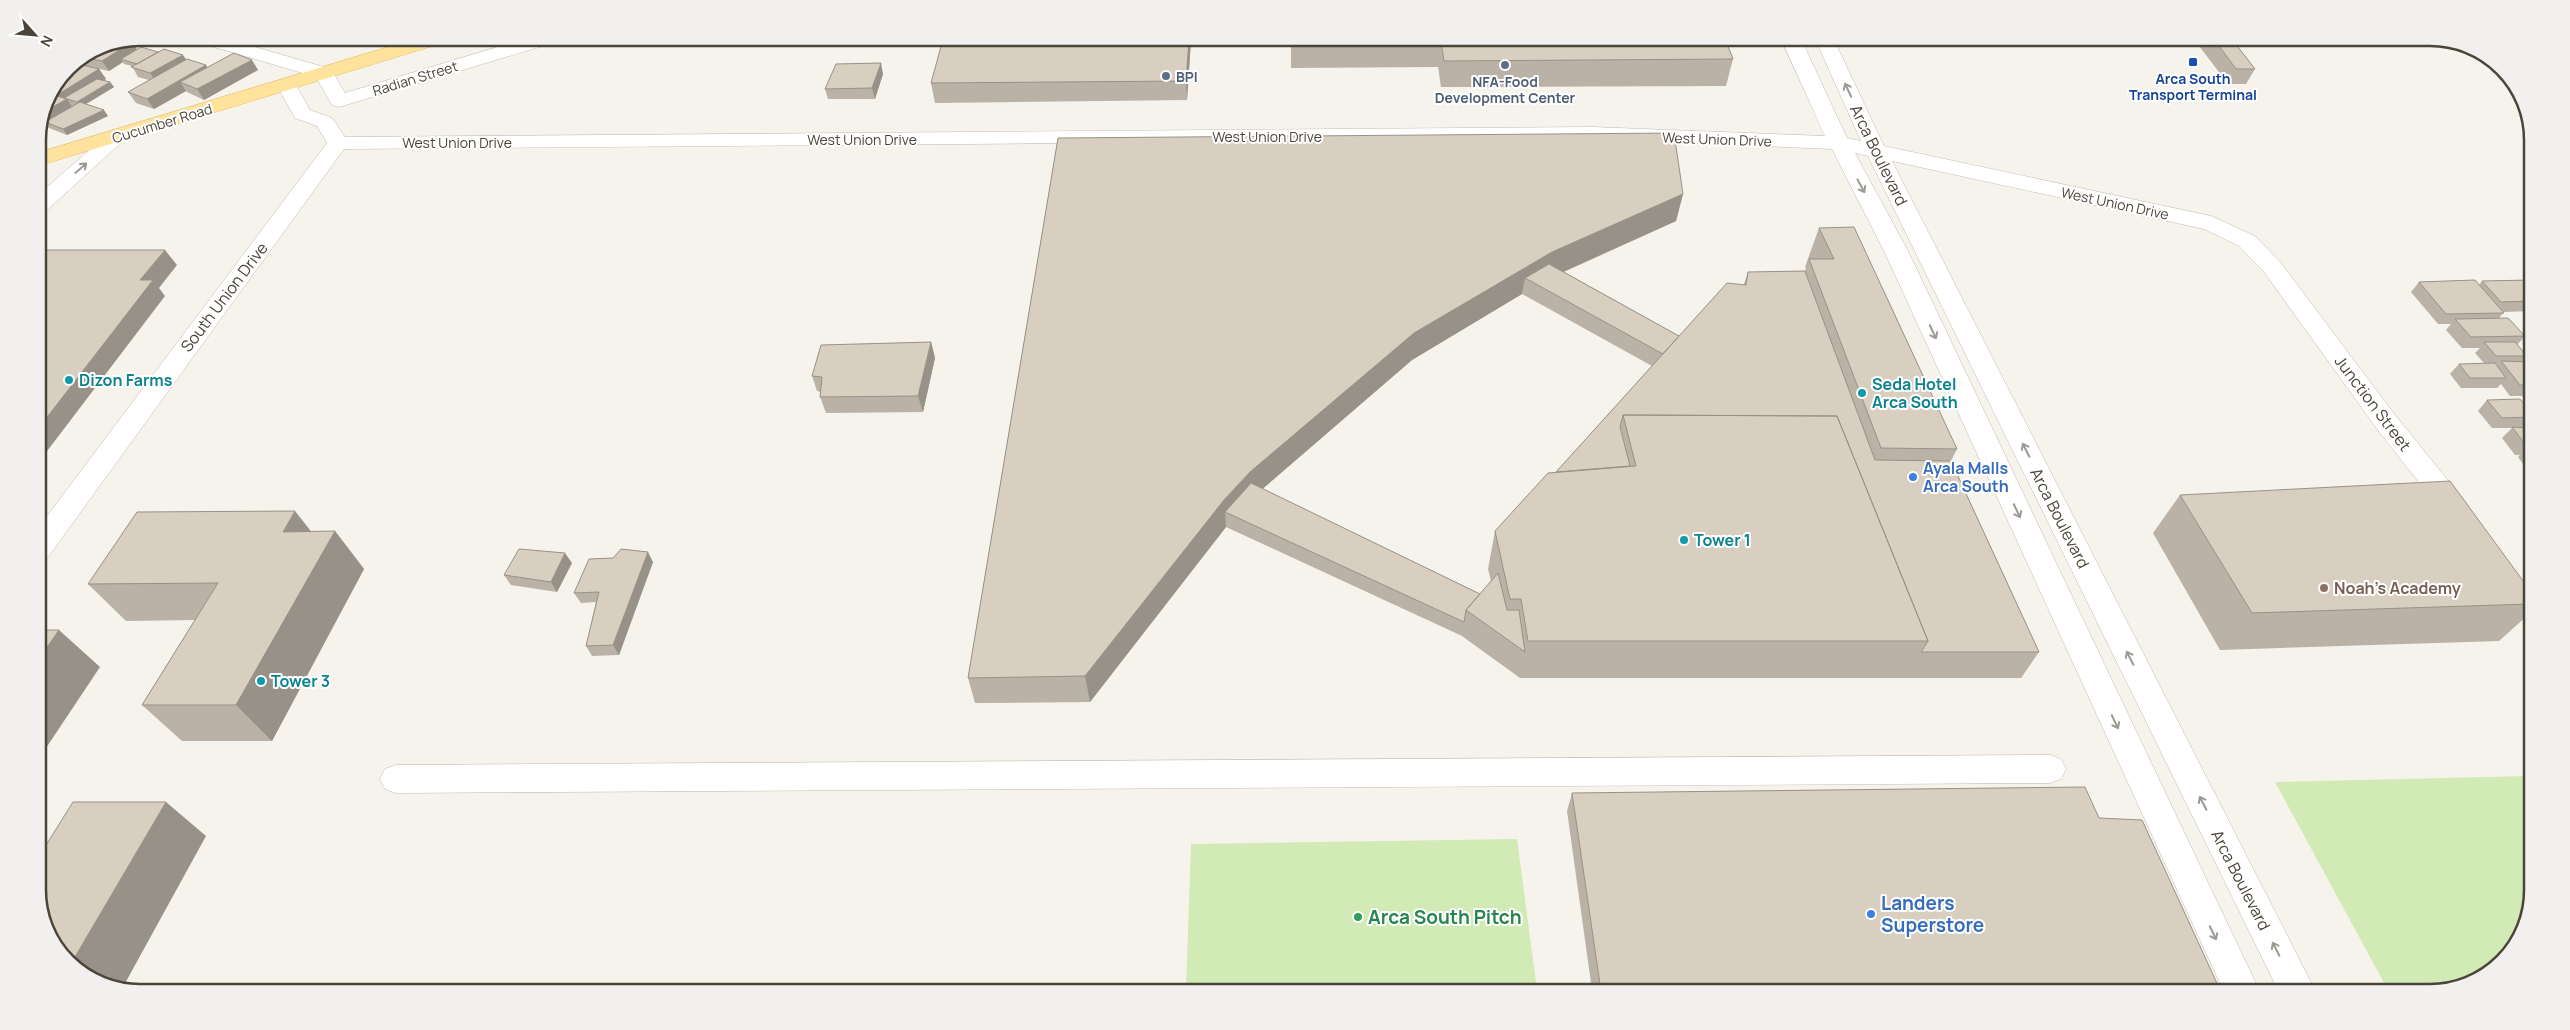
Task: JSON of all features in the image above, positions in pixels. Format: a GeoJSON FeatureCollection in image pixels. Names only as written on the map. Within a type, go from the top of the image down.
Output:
{"type":"FeatureCollection","features":[{"type":"Feature","properties":{"kind":"main road","name":"Cucumber Road"},"geometry":{"type":"LineString","coordinates":[[46,158],[412,46]]}},
{"type":"Feature","properties":{"kind":"street"},"geometry":{"type":"LineString","coordinates":[[240,46],[301,68],[324,72],[339,101],[325,122]]}},
{"type":"Feature","properties":{"kind":"street","name":"Radian Street"},"geometry":{"type":"LineString","coordinates":[[339,101],[522,46]]}},
{"type":"Feature","properties":{"kind":"street","name":"Arca Boulevard"},"geometry":{"type":"LineString","coordinates":[[1794,46],[1839,143],[1901,262],[2238,984]]}},
{"type":"Feature","properties":{"kind":"street","name":"Arca Boulevard"},"geometry":{"type":"LineString","coordinates":[[1827,46],[1876,150],[2294,984]]}},
{"type":"Feature","properties":{"kind":"street"},"geometry":{"type":"LineString","coordinates":[[286,84],[302,114],[325,122],[338,143]]}},
{"type":"Feature","properties":{"kind":"street","name":"West Union Drive"},"geometry":{"type":"LineString","coordinates":[[338,143],[1592,133],[1839,143],[2211,224]]}},
{"type":"Feature","properties":{"kind":"street"},"geometry":{"type":"LineString","coordinates":[[46,199],[116,137]]}},
{"type":"Feature","properties":{"kind":"street","name":"South Union Drive"},"geometry":{"type":"LineString","coordinates":[[46,538],[338,143]]}},
{"type":"Feature","properties":{"kind":"street","name":"Junction Street"},"geometry":{"type":"LineString","coordinates":[[2211,224],[2247,241],[2272,267],[2386,422],[2471,527]]}},
{"type":"Feature","properties":{"kind":"street"},"geometry":{"type":"LineString","coordinates":[[396,779],[2050,770]]}},
{"type":"Feature","properties":{"kind":"green space"},"geometry":{"type":"Polygon","coordinates":[[[2524,776],[2524,890],[2519,920],[2511,937],[2487,964],[2460,979],[2436,984],[2385,984],[2275,782],[2524,776]]]}},
{"type":"Feature","properties":{"kind":"green space","name":"Arca South Pitch"},"geometry":{"type":"Polygon","coordinates":[[[1517,839],[1536,984],[1186,984],[1191,844],[1517,839]]]}},
{"type":"Feature","properties":{"kind":"building"},"geometry":{"type":"Polygon","coordinates":[[[941,46],[1189,46],[1186,81],[931,83],[941,46]]]}},
{"type":"Feature","properties":{"kind":"building"},"geometry":{"type":"Polygon","coordinates":[[[1442,46],[1728,46],[1733,59],[1444,61],[1442,46]]]}},
{"type":"Feature","properties":{"kind":"building"},"geometry":{"type":"Polygon","coordinates":[[[2219,46],[2237,46],[2255,69],[2236,69],[2219,46]]]}},
{"type":"Feature","properties":{"kind":"building"},"geometry":{"type":"Polygon","coordinates":[[[141,47],[158,52],[137,64],[121,59],[141,47]]]}},
{"type":"Feature","properties":{"kind":"building"},"geometry":{"type":"Polygon","coordinates":[[[123,48],[102,61],[93,59],[104,53],[123,48]]]}},
{"type":"Feature","properties":{"kind":"building"},"geometry":{"type":"Polygon","coordinates":[[[164,49],[183,55],[150,73],[131,67],[164,49]]]}},
{"type":"Feature","properties":{"kind":"building"},"geometry":{"type":"Polygon","coordinates":[[[234,53],[252,60],[197,89],[180,82],[234,53]]]}},
{"type":"Feature","properties":{"kind":"building"},"geometry":{"type":"Polygon","coordinates":[[[187,59],[206,65],[147,99],[128,92],[187,59]]]}},
{"type":"Feature","properties":{"kind":"building"},"geometry":{"type":"Polygon","coordinates":[[[881,63],[872,88],[825,89],[836,64],[881,63]]]}},
{"type":"Feature","properties":{"kind":"building"},"geometry":{"type":"Polygon","coordinates":[[[84,65],[99,69],[58,94],[70,78],[84,65]]]}},
{"type":"Feature","properties":{"kind":"building"},"geometry":{"type":"Polygon","coordinates":[[[97,79],[110,82],[77,102],[64,98],[97,79]]]}},
{"type":"Feature","properties":{"kind":"building"},"geometry":{"type":"Polygon","coordinates":[[[57,96],[67,99],[52,107],[57,96]]]}},
{"type":"Feature","properties":{"kind":"building"},"geometry":{"type":"Polygon","coordinates":[[[80,102],[104,110],[63,129],[48,123],[48,120],[80,102]]]}},
{"type":"Feature","properties":{"kind":"building"},"geometry":{"type":"Polygon","coordinates":[[[1674,133],[1683,194],[1552,252],[1414,333],[1250,472],[1224,500],[1085,676],[968,678],[1058,138],[1674,133]]]}},
{"type":"Feature","properties":{"kind":"building"},"geometry":{"type":"Polygon","coordinates":[[[1854,227],[1957,449],[1881,448],[1809,259],[1834,259],[1819,228],[1854,227]]]}},
{"type":"Feature","properties":{"kind":"building","name":"Dizon Farms"},"geometry":{"type":"Polygon","coordinates":[[[46,250],[165,250],[140,280],[153,280],[46,419],[46,250]]]}},
{"type":"Feature","properties":{"kind":"building"},"geometry":{"type":"Polygon","coordinates":[[[1549,264],[1679,336],[1663,354],[1525,278],[1549,264]]]}},
{"type":"Feature","properties":{"kind":"building"},"geometry":{"type":"Polygon","coordinates":[[[1805,271],[1875,460],[1951,461],[2039,652],[1921,652],[1928,641],[1837,416],[1623,415],[1620,427],[1630,466],[1556,472],[1727,283],[1746,285],[1748,272],[1805,271]]]}},
{"type":"Feature","properties":{"kind":"building"},"geometry":{"type":"Polygon","coordinates":[[[2475,280],[2504,313],[2446,314],[2419,282],[2475,280]]]}},
{"type":"Feature","properties":{"kind":"building"},"geometry":{"type":"Polygon","coordinates":[[[2524,280],[2524,301],[2501,302],[2482,281],[2524,280]]]}},
{"type":"Feature","properties":{"kind":"building"},"geometry":{"type":"Polygon","coordinates":[[[2508,318],[2524,336],[2471,337],[2455,319],[2508,318]]]}},
{"type":"Feature","properties":{"kind":"building"},"geometry":{"type":"Polygon","coordinates":[[[931,342],[918,396],[820,397],[822,377],[812,376],[821,345],[931,342]]]}},
{"type":"Feature","properties":{"kind":"building"},"geometry":{"type":"Polygon","coordinates":[[[2484,342],[2515,342],[2524,352],[2524,356],[2496,356],[2484,342]]]}},
{"type":"Feature","properties":{"kind":"building"},"geometry":{"type":"Polygon","coordinates":[[[2501,361],[2524,362],[2524,385],[2520,385],[2501,361]]]}},
{"type":"Feature","properties":{"kind":"building"},"geometry":{"type":"Polygon","coordinates":[[[2495,363],[2506,378],[2470,378],[2459,364],[2495,363]]]}},
{"type":"Feature","properties":{"kind":"building"},"geometry":{"type":"Polygon","coordinates":[[[2520,399],[2524,404],[2524,417],[2502,418],[2487,400],[2520,399]]]}},
{"type":"Feature","properties":{"kind":"building","name":"Tower 1"},"geometry":{"type":"Polygon","coordinates":[[[1623,415],[1837,416],[1928,641],[1528,641],[1521,599],[1510,599],[1495,531],[1548,473],[1636,466],[1623,415]]]}},
{"type":"Feature","properties":{"kind":"building"},"geometry":{"type":"Polygon","coordinates":[[[2512,427],[2524,428],[2524,443],[2512,427]]]}},
{"type":"Feature","properties":{"kind":"building"},"geometry":{"type":"Polygon","coordinates":[[[2450,481],[2524,582],[2524,604],[2252,613],[2180,495],[2450,481]]]}},
{"type":"Feature","properties":{"kind":"building"},"geometry":{"type":"Polygon","coordinates":[[[1251,483],[1480,594],[1466,610],[1464,622],[1225,512],[1251,483]]]}},
{"type":"Feature","properties":{"kind":"building"},"geometry":{"type":"Polygon","coordinates":[[[295,511],[283,532],[335,531],[236,705],[142,705],[218,583],[88,584],[137,512],[295,511]]]}},
{"type":"Feature","properties":{"kind":"building"},"geometry":{"type":"Polygon","coordinates":[[[519,549],[565,553],[551,582],[504,575],[519,549]]]}},
{"type":"Feature","properties":{"kind":"building"},"geometry":{"type":"Polygon","coordinates":[[[621,549],[648,552],[613,645],[586,646],[599,592],[574,593],[589,559],[613,558],[621,549]]]}},
{"type":"Feature","properties":{"kind":"building"},"geometry":{"type":"Polygon","coordinates":[[[1498,573],[1507,610],[1519,610],[1525,652],[1466,610],[1498,573]]]}},
{"type":"Feature","properties":{"kind":"building"},"geometry":{"type":"Polygon","coordinates":[[[46,630],[59,630],[46,649],[46,630]]]}},
{"type":"Feature","properties":{"kind":"building","name":"Landers Superstore"},"geometry":{"type":"Polygon","coordinates":[[[2085,787],[2099,818],[2142,820],[2217,984],[1600,984],[1572,793],[2085,787]]]}},
{"type":"Feature","properties":{"kind":"building"},"geometry":{"type":"Polygon","coordinates":[[[73,802],[166,802],[75,957],[62,942],[51,920],[46,896],[46,845],[73,802]]]}},
{"type":"Feature","properties":{"kind":"place","name":"Arca South Transport Terminal"},"geometry":{"type":"Point","coordinates":[2193,62]}},
{"type":"Feature","properties":{"kind":"place","name":"NFA-Food Development Center"},"geometry":{"type":"Point","coordinates":[1505,65]}},
{"type":"Feature","properties":{"kind":"place","name":"BPI"},"geometry":{"type":"Point","coordinates":[1166,76]}},
{"type":"Feature","properties":{"kind":"place","name":"Dizon Farms"},"geometry":{"type":"Point","coordinates":[69,380]}},
{"type":"Feature","properties":{"kind":"place","name":"Seda Hotel Arca South"},"geometry":{"type":"Point","coordinates":[1862,393]}},
{"type":"Feature","properties":{"kind":"place","name":"Ayala Malls Arca South"},"geometry":{"type":"Point","coordinates":[1913,477]}},
{"type":"Feature","properties":{"kind":"place","name":"Tower 1"},"geometry":{"type":"Point","coordinates":[1684,540]}},
{"type":"Feature","properties":{"kind":"place","name":"Noah's Academy"},"geometry":{"type":"Point","coordinates":[2324,588]}},
{"type":"Feature","properties":{"kind":"place","name":"Tower 3"},"geometry":{"type":"Point","coordinates":[261,681]}},
{"type":"Feature","properties":{"kind":"place","name":"Landers Superstore"},"geometry":{"type":"Point","coordinates":[1871,914]}},
{"type":"Feature","properties":{"kind":"place","name":"Arca South Pitch"},"geometry":{"type":"Point","coordinates":[1358,917]}}]}
